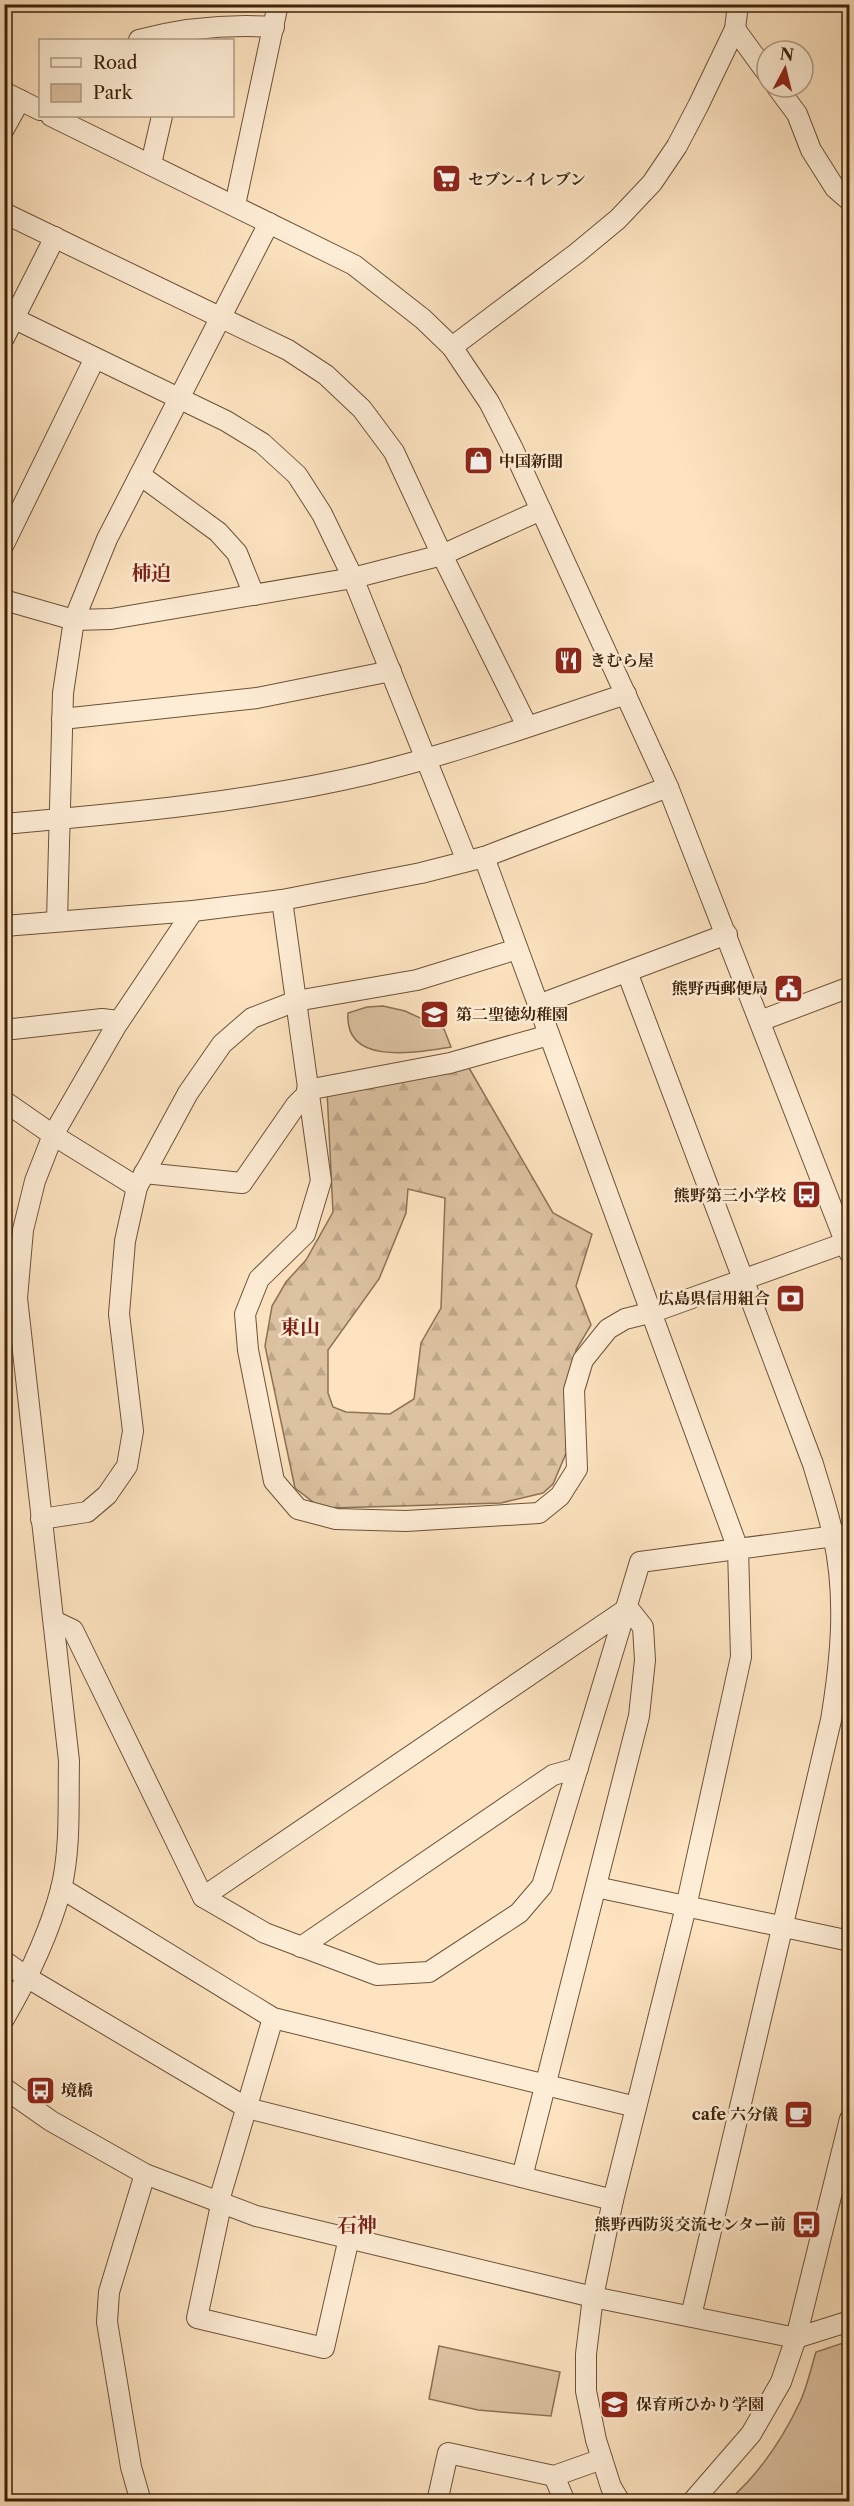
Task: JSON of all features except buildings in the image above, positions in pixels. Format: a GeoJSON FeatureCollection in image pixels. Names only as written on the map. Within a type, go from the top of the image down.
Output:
{"type":"FeatureCollection","features":[{"type":"Feature","properties":{"kind":"street"},"geometry":{"type":"LineString","coordinates":[[235,205],[279,4]]}},
{"type":"Feature","properties":{"kind":"street"},"geometry":{"type":"LineString","coordinates":[[452,347],[577,253],[618,219],[652,183],[698,106],[735,29],[738,4]]}},
{"type":"Feature","properties":{"kind":"street"},"geometry":{"type":"LineString","coordinates":[[149,39],[179,36],[233,24],[274,27]]}},
{"type":"Feature","properties":{"kind":"street"},"geometry":{"type":"LineString","coordinates":[[735,29],[755,56]]}},
{"type":"Feature","properties":{"kind":"street"},"geometry":{"type":"LineString","coordinates":[[786,99],[797,114],[811,150],[835,188],[849,201]]}},
{"type":"Feature","properties":{"kind":"street"},"geometry":{"type":"LineString","coordinates":[[4,129],[32,104]]}},
{"type":"Feature","properties":{"kind":"street"},"geometry":{"type":"LineString","coordinates":[[58,117],[354,265],[423,319],[452,347],[489,402],[668,787],[727,934],[847,1249],[625,1319],[608,1329],[584,1360],[574,1390],[577,1469],[560,1496],[539,1513],[406,1521],[336,1519],[298,1509],[274,1481],[248,1350],[245,1314],[259,1279],[305,1234],[321,1181],[282,900]]}},
{"type":"Feature","properties":{"kind":"street"},"geometry":{"type":"LineString","coordinates":[[151,164],[162,117]]}},
{"type":"Feature","properties":{"kind":"street"},"geometry":{"type":"LineString","coordinates":[[4,213],[288,350],[326,375],[362,409],[394,453],[527,726]]}},
{"type":"Feature","properties":{"kind":"street"},"geometry":{"type":"LineString","coordinates":[[57,921],[63,693],[74,620],[107,539],[269,223]]}},
{"type":"Feature","properties":{"kind":"street"},"geometry":{"type":"LineString","coordinates":[[4,338],[55,237]]}},
{"type":"Feature","properties":{"kind":"street"},"geometry":{"type":"LineString","coordinates":[[15,319],[226,421],[262,442],[297,475],[322,514],[353,578],[426,759],[517,949],[653,1312],[738,1549],[741,1656],[686,1907],[613,2200],[593,2297],[586,2354],[586,2391],[596,2440],[611,2487],[620,2502]]}},
{"type":"Feature","properties":{"kind":"street"},"geometry":{"type":"LineString","coordinates":[[4,544],[95,358]]}},
{"type":"Feature","properties":{"kind":"street"},"geometry":{"type":"LineString","coordinates":[[140,475],[218,532],[237,553],[254,595]]}},
{"type":"Feature","properties":{"kind":"street"},"geometry":{"type":"LineString","coordinates":[[4,600],[74,620],[111,619],[353,578],[442,555],[541,510]]}},
{"type":"Feature","properties":{"kind":"street"},"geometry":{"type":"LineString","coordinates":[[62,719],[256,698],[391,671]]}},
{"type":"Feature","properties":{"kind":"street"},"geometry":{"type":"LineString","coordinates":[[4,824],[246,799],[426,759],[626,694]]}},
{"type":"Feature","properties":{"kind":"street"},"geometry":{"type":"LineString","coordinates":[[4,926],[193,911],[282,900],[475,859],[668,787]]}},
{"type":"Feature","properties":{"kind":"street"},"geometry":{"type":"LineString","coordinates":[[4,2019],[28,1978],[61,1888],[68,1827],[69,1761],[17,1298],[23,1230],[35,1181],[53,1135],[119,1021],[193,911]]}},
{"type":"Feature","properties":{"kind":"street"},"geometry":{"type":"LineString","coordinates":[[538,1005],[727,934]]}},
{"type":"Feature","properties":{"kind":"street"},"geometry":{"type":"LineString","coordinates":[[41,1519],[87,1512],[107,1495],[127,1466],[133,1431],[119,1314],[125,1241],[141,1180],[188,1093],[222,1044],[252,1018],[296,1001],[417,980],[517,949]]}},
{"type":"Feature","properties":{"kind":"street"},"geometry":{"type":"LineString","coordinates":[[627,972],[841,1535],[842,1620],[838,1677],[831,1720],[691,2316]]}},
{"type":"Feature","properties":{"kind":"street"},"geometry":{"type":"LineString","coordinates":[[760,1021],[849,987]]}},
{"type":"Feature","properties":{"kind":"street"},"geometry":{"type":"LineString","coordinates":[[4,1030],[102,1019],[119,1021]]}},
{"type":"Feature","properties":{"kind":"street"},"geometry":{"type":"LineString","coordinates":[[4,1101],[53,1135],[141,1180],[243,1183],[307,1092],[450,1063],[549,1035]]}},
{"type":"Feature","properties":{"kind":"street"},"geometry":{"type":"LineString","coordinates":[[54,1621],[73,1630],[203,1897],[265,1933],[377,1975],[429,1972],[519,1913],[542,1886],[628,1608],[640,1562],[841,1535]]}},
{"type":"Feature","properties":{"kind":"street"},"geometry":{"type":"LineString","coordinates":[[522,2177],[639,1716],[645,1660],[643,1627],[628,1608]]}},
{"type":"Feature","properties":{"kind":"street"},"geometry":{"type":"LineString","coordinates":[[203,1897],[628,1608]]}},
{"type":"Feature","properties":{"kind":"street"},"geometry":{"type":"LineString","coordinates":[[301,1947],[553,1775],[578,1768]]}},
{"type":"Feature","properties":{"kind":"street"},"geometry":{"type":"LineString","coordinates":[[596,1887],[849,1941]]}},
{"type":"Feature","properties":{"kind":"street"},"geometry":{"type":"LineString","coordinates":[[61,1888],[273,2018],[636,2107]]}},
{"type":"Feature","properties":{"kind":"street"},"geometry":{"type":"LineString","coordinates":[[4,1960],[28,1978],[247,2108],[613,2200]]}},
{"type":"Feature","properties":{"kind":"street"},"geometry":{"type":"LineString","coordinates":[[273,2018],[220,2204],[197,2318],[324,2348],[349,2238]]}},
{"type":"Feature","properties":{"kind":"street"},"geometry":{"type":"LineString","coordinates":[[4,2088],[51,2121],[145,2174],[256,2216],[593,2297],[796,2338],[849,2321]]}},
{"type":"Feature","properties":{"kind":"street"},"geometry":{"type":"LineString","coordinates":[[692,2502],[751,2434],[781,2382],[796,2338],[849,2119]]}},
{"type":"Feature","properties":{"kind":"street"},"geometry":{"type":"LineString","coordinates":[[141,2502],[130,2467],[107,2322],[109,2292],[145,2174]]}},
{"type":"Feature","properties":{"kind":"street"},"geometry":{"type":"LineString","coordinates":[[437,2502],[448,2454],[554,2476],[602,2459]]}},
{"type":"Feature","properties":{"kind":"street"},"geometry":{"type":"LineString","coordinates":[[554,2476],[565,2502]]}},
{"type":"Feature","properties":{"kind":"green space"},"geometry":{"type":"Polygon","coordinates":[[[383,1006],[405,1011],[444,1029],[451,1047],[403,1053],[370,1049],[358,1042],[350,1030],[348,1013],[367,1007],[383,1006]]]}},
{"type":"Feature","properties":{"kind":"green space"},"geometry":{"type":"Polygon","coordinates":[[[469,1068],[553,1213],[592,1234],[576,1286],[591,1325],[576,1350],[567,1451],[553,1484],[543,1493],[501,1503],[332,1508],[317,1505],[295,1488],[265,1346],[272,1306],[286,1282],[306,1260],[333,1212],[327,1091],[469,1068]],[[408,1189],[406,1213],[379,1279],[328,1350],[328,1393],[333,1407],[346,1412],[390,1414],[414,1399],[421,1343],[441,1308],[445,1198],[408,1189]]]}},
{"type":"Feature","properties":{"kind":"green space"},"geometry":{"type":"Polygon","coordinates":[[[849,2341],[849,2501],[728,2501],[750,2480],[786,2429],[807,2384],[816,2352],[849,2341]]]}},
{"type":"Feature","properties":{"kind":"green space"},"geometry":{"type":"Polygon","coordinates":[[[439,2346],[560,2372],[551,2416],[478,2410],[429,2399],[439,2346]]]}},
{"type":"Feature","properties":{"kind":"place","name":"セブン-イレブン"},"geometry":{"type":"Point","coordinates":[447,179]}},
{"type":"Feature","properties":{"kind":"place","name":"中国新聞"},"geometry":{"type":"Point","coordinates":[478,461]}},
{"type":"Feature","properties":{"kind":"place","name":"きむら屋"},"geometry":{"type":"Point","coordinates":[569,660]}},
{"type":"Feature","properties":{"kind":"place","name":"熊野西郵便局"},"geometry":{"type":"Point","coordinates":[789,988]}},
{"type":"Feature","properties":{"kind":"place","name":"第二聖徳幼稚園"},"geometry":{"type":"Point","coordinates":[435,1014]}},
{"type":"Feature","properties":{"kind":"place","name":"熊野第三小学校"},"geometry":{"type":"Point","coordinates":[807,1195]}},
{"type":"Feature","properties":{"kind":"place","name":"広島県信用組合"},"geometry":{"type":"Point","coordinates":[791,1298]}},
{"type":"Feature","properties":{"kind":"place","name":"境橋"},"geometry":{"type":"Point","coordinates":[40,2090]}},
{"type":"Feature","properties":{"kind":"place","name":"cafe 六分儀"},"geometry":{"type":"Point","coordinates":[799,2114]}},
{"type":"Feature","properties":{"kind":"place","name":"熊野西防災交流センター前"},"geometry":{"type":"Point","coordinates":[807,2224]}},
{"type":"Feature","properties":{"kind":"place","name":"保育所ひかり学園"},"geometry":{"type":"Point","coordinates":[615,2404]}},
{"type":"Feature","properties":{"kind":"district","name":"柿迫"},"geometry":{"type":"Point","coordinates":[151,573]}},
{"type":"Feature","properties":{"kind":"district","name":"東山"},"geometry":{"type":"Point","coordinates":[300,1327]}},
{"type":"Feature","properties":{"kind":"district","name":"石神"},"geometry":{"type":"Point","coordinates":[357,2225]}}]}
